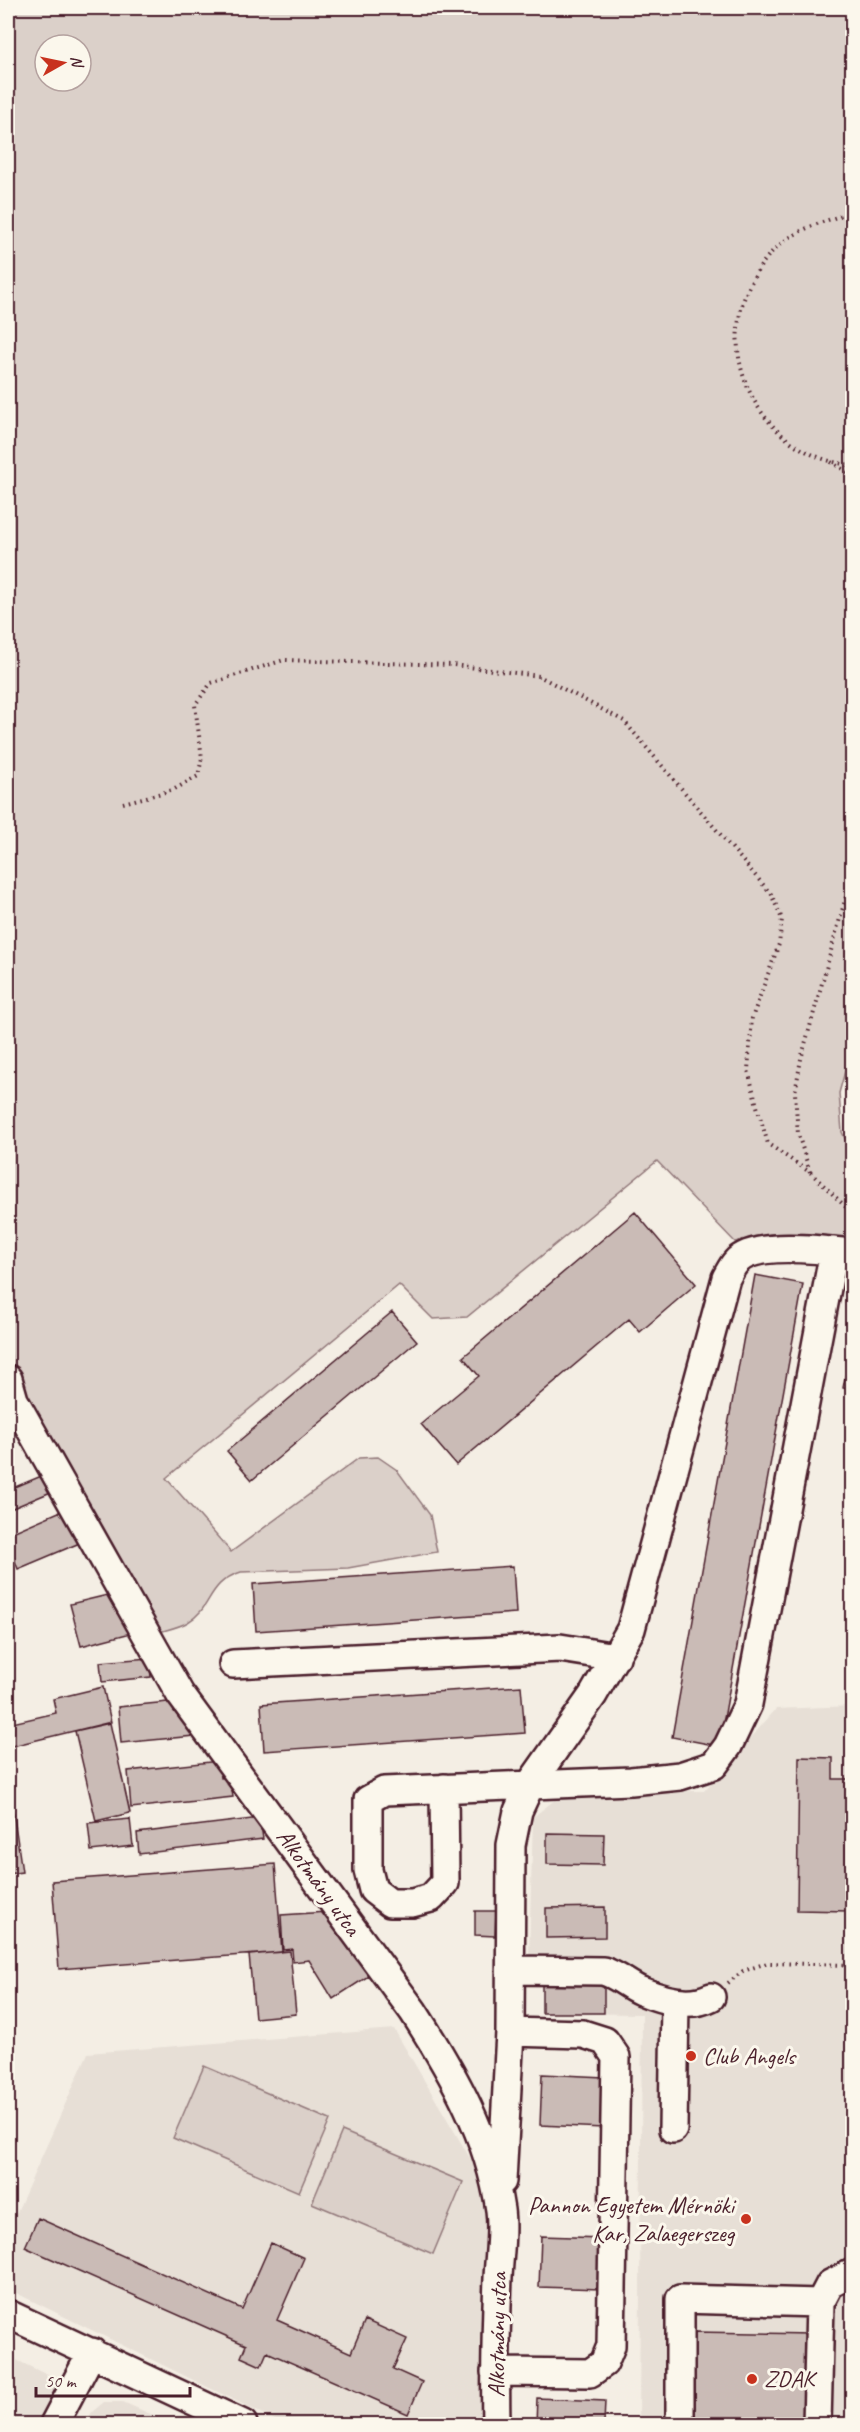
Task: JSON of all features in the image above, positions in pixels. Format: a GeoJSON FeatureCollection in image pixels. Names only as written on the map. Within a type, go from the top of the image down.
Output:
{"type":"FeatureCollection","features":[{"type":"Feature","properties":{"kind":"street"},"geometry":{"type":"LineString","coordinates":[[444,1788],[446,1883],[431,1898],[412,1903],[390,1903],[373,1890],[368,1870],[368,1800],[384,1791],[531,1783],[631,1781],[680,1776],[714,1765],[729,1746],[748,1704],[843,1252],[775,1249],[752,1253],[736,1261],[726,1278],[641,1596],[630,1629],[593,1695],[531,1783],[518,1811],[511,1845],[510,2032],[500,2213]]}},
{"type":"Feature","properties":{"kind":"street","name":"Alkotmány utca"},"geometry":{"type":"LineString","coordinates":[[8,1379],[14,1400],[180,1694],[413,2011],[466,2100],[481,2134],[492,2170],[500,2213],[495,2372],[496,2424]]}},
{"type":"Feature","properties":{"kind":"street"},"geometry":{"type":"LineString","coordinates":[[233,1664],[560,1648],[616,1657]]}},
{"type":"Feature","properties":{"kind":"street"},"geometry":{"type":"LineString","coordinates":[[511,1970],[603,1971],[614,1974],[640,1991],[675,2002],[699,2003],[711,1997]]}},
{"type":"Feature","properties":{"kind":"street"},"geometry":{"type":"LineString","coordinates":[[673,2129],[675,2002]]}},
{"type":"Feature","properties":{"kind":"street"},"geometry":{"type":"LineString","coordinates":[[495,2372],[590,2373],[604,2363],[611,2346],[616,2057],[605,2041],[583,2034],[510,2032]]}},
{"type":"Feature","properties":{"kind":"street"},"geometry":{"type":"LineString","coordinates":[[817,2424],[834,2287],[852,2255]]}},
{"type":"Feature","properties":{"kind":"street"},"geometry":{"type":"LineString","coordinates":[[680,2424],[680,2299],[834,2287]]}},
{"type":"Feature","properties":{"kind":"street"},"geometry":{"type":"LineString","coordinates":[[8,2314],[243,2424]]}},
{"type":"Feature","properties":{"kind":"street"},"geometry":{"type":"LineString","coordinates":[[54,2424],[92,2352]]}},
{"type":"Feature","properties":{"kind":"path"},"geometry":{"type":"LineString","coordinates":[[852,212],[799,233],[774,250],[749,285],[741,308],[738,330],[738,352],[744,381],[759,409],[773,428],[808,453],[852,465]]}},
{"type":"Feature","properties":{"kind":"path"},"geometry":{"type":"LineString","coordinates":[[828,460],[852,475]]}},
{"type":"Feature","properties":{"kind":"path"},"geometry":{"type":"LineString","coordinates":[[123,803],[173,790],[198,776],[202,758],[195,705],[211,684],[284,660],[453,665],[539,676],[624,721],[771,894],[782,919],[779,944],[752,1018],[748,1070],[768,1144],[811,1173],[852,1213]]}},
{"type":"Feature","properties":{"kind":"path"},"geometry":{"type":"LineString","coordinates":[[811,1173],[798,1134],[795,1094],[801,1059],[852,875]]}},
{"type":"Feature","properties":{"kind":"path"},"geometry":{"type":"LineString","coordinates":[[711,1997],[743,1971],[767,1963],[852,1965]]}},
{"type":"Feature","properties":{"kind":"shaded area"},"geometry":{"type":"Polygon","coordinates":[[[8,8],[852,8],[852,1046],[839,1093],[842,1132],[852,1154],[852,1236],[849,1241],[761,1236],[735,1242],[657,1161],[467,1317],[433,1319],[399,1285],[166,1478],[231,1552],[359,1458],[378,1457],[397,1470],[430,1515],[437,1552],[348,1568],[241,1572],[221,1582],[202,1610],[188,1622],[153,1634],[14,1384],[8,1333],[8,8]]]}},
{"type":"Feature","properties":{"kind":"shaded area","name":"Pannon Egyetem Mérnöki Kar, Zalaegerszeg"},"geometry":{"type":"Polygon","coordinates":[[[852,1706],[852,2424],[639,2424],[642,2014],[542,2013],[542,1958],[529,1957],[533,1817],[565,1792],[704,1791],[776,1709],[852,1706]]]}},
{"type":"Feature","properties":{"kind":"shaded area"},"geometry":{"type":"Polygon","coordinates":[[[394,2029],[493,2197],[482,2424],[283,2424],[8,2289],[8,2232],[88,2053],[394,2029]]]}},
{"type":"Feature","properties":{"kind":"shaded area"},"geometry":{"type":"Polygon","coordinates":[[[204,2066],[330,2120],[299,2192],[173,2138],[204,2066]]]}},
{"type":"Feature","properties":{"kind":"shaded area"},"geometry":{"type":"Polygon","coordinates":[[[342,2131],[463,2182],[433,2254],[312,2203],[342,2131]]]}},
{"type":"Feature","properties":{"kind":"shaded area"},"geometry":{"type":"Polygon","coordinates":[[[8,2356],[62,2382],[39,2424],[8,2424],[8,2356]]]}},
{"type":"Feature","properties":{"kind":"shaded area"},"geometry":{"type":"Polygon","coordinates":[[[104,2402],[123,2402],[173,2424],[85,2424],[92,2412],[104,2402]]]}},
{"type":"Feature","properties":{"kind":"building"},"geometry":{"type":"Polygon","coordinates":[[[635,1212],[696,1284],[640,1332],[629,1319],[456,1465],[421,1424],[479,1376],[463,1357],[635,1212]]]}},
{"type":"Feature","properties":{"kind":"building"},"geometry":{"type":"Polygon","coordinates":[[[755,1275],[803,1284],[719,1746],[672,1737],[755,1275]]]}},
{"type":"Feature","properties":{"kind":"building"},"geometry":{"type":"Polygon","coordinates":[[[392,1312],[417,1341],[252,1480],[227,1451],[392,1312]]]}},
{"type":"Feature","properties":{"kind":"building"},"geometry":{"type":"Polygon","coordinates":[[[847,1368],[852,1369],[852,1390],[843,1388],[847,1368]]]}},
{"type":"Feature","properties":{"kind":"building"},"geometry":{"type":"Polygon","coordinates":[[[51,1472],[58,1489],[8,1510],[8,1490],[51,1472]]]}},
{"type":"Feature","properties":{"kind":"building"},"geometry":{"type":"Polygon","coordinates":[[[68,1508],[82,1542],[18,1569],[8,1543],[8,1534],[68,1508]]]}},
{"type":"Feature","properties":{"kind":"building"},"geometry":{"type":"Polygon","coordinates":[[[513,1566],[516,1613],[256,1631],[253,1584],[513,1566]]]}},
{"type":"Feature","properties":{"kind":"building"},"geometry":{"type":"Polygon","coordinates":[[[112,1594],[117,1613],[126,1611],[131,1633],[81,1646],[70,1604],[112,1594]]]}},
{"type":"Feature","properties":{"kind":"building"},"geometry":{"type":"Polygon","coordinates":[[[149,1658],[151,1677],[102,1682],[100,1662],[149,1658]]]}},
{"type":"Feature","properties":{"kind":"building"},"geometry":{"type":"Polygon","coordinates":[[[521,1686],[525,1733],[264,1751],[261,1704],[521,1686]]]}},
{"type":"Feature","properties":{"kind":"building"},"geometry":{"type":"Polygon","coordinates":[[[103,1687],[111,1722],[8,1747],[8,1724],[56,1713],[53,1699],[103,1687]]]}},
{"type":"Feature","properties":{"kind":"building"},"geometry":{"type":"Polygon","coordinates":[[[178,1701],[192,1716],[194,1736],[121,1743],[118,1707],[178,1701]]]}},
{"type":"Feature","properties":{"kind":"building"},"geometry":{"type":"Polygon","coordinates":[[[110,1723],[130,1813],[96,1821],[75,1731],[110,1723]]]}},
{"type":"Feature","properties":{"kind":"building"},"geometry":{"type":"Polygon","coordinates":[[[799,1757],[833,1758],[833,1779],[851,1779],[850,1911],[797,1910],[799,1757]]]}},
{"type":"Feature","properties":{"kind":"building"},"geometry":{"type":"Polygon","coordinates":[[[219,1761],[221,1778],[230,1777],[233,1797],[131,1808],[128,1771],[219,1761]]]}},
{"type":"Feature","properties":{"kind":"building"},"geometry":{"type":"Polygon","coordinates":[[[11,1796],[22,1872],[8,1874],[8,1797],[11,1796]]]}},
{"type":"Feature","properties":{"kind":"building"},"geometry":{"type":"Polygon","coordinates":[[[260,1818],[263,1839],[139,1854],[137,1833],[260,1818]]]}},
{"type":"Feature","properties":{"kind":"building"},"geometry":{"type":"Polygon","coordinates":[[[130,1819],[133,1846],[91,1851],[88,1823],[130,1819]]]}},
{"type":"Feature","properties":{"kind":"building"},"geometry":{"type":"Polygon","coordinates":[[[547,1833],[604,1834],[603,1865],[547,1864],[547,1833]]]}},
{"type":"Feature","properties":{"kind":"building"},"geometry":{"type":"Polygon","coordinates":[[[275,1864],[282,1952],[59,1969],[52,1881],[275,1864]]]}},
{"type":"Feature","properties":{"kind":"building"},"geometry":{"type":"Polygon","coordinates":[[[605,1907],[605,1937],[546,1938],[546,1908],[605,1907]]]}},
{"type":"Feature","properties":{"kind":"building"},"geometry":{"type":"Polygon","coordinates":[[[475,1911],[496,1911],[495,1936],[475,1935],[475,1911]]]}},
{"type":"Feature","properties":{"kind":"building"},"geometry":{"type":"Polygon","coordinates":[[[327,1912],[370,1975],[333,1999],[309,1960],[293,1962],[292,1949],[283,1950],[281,1915],[327,1912]]]}},
{"type":"Feature","properties":{"kind":"building"},"geometry":{"type":"Polygon","coordinates":[[[290,1951],[296,2014],[255,2018],[249,1955],[290,1951]]]}},
{"type":"Feature","properties":{"kind":"building"},"geometry":{"type":"Polygon","coordinates":[[[8,1965],[13,2028],[8,2028],[8,1965]]]}},
{"type":"Feature","properties":{"kind":"building"},"geometry":{"type":"Polygon","coordinates":[[[542,1981],[604,1981],[604,2013],[542,2013],[542,1981]]]}},
{"type":"Feature","properties":{"kind":"building"},"geometry":{"type":"Polygon","coordinates":[[[542,2074],[604,2077],[603,2128],[540,2125],[542,2074]]]}},
{"type":"Feature","properties":{"kind":"building"},"geometry":{"type":"Polygon","coordinates":[[[38,2218],[242,2309],[271,2243],[304,2258],[277,2320],[351,2353],[365,2320],[407,2339],[393,2369],[422,2382],[408,2414],[267,2352],[261,2366],[241,2357],[246,2345],[25,2247],[38,2218]]]}},
{"type":"Feature","properties":{"kind":"building"},"geometry":{"type":"Polygon","coordinates":[[[541,2236],[603,2238],[601,2289],[539,2287],[541,2236]]]}},
{"type":"Feature","properties":{"kind":"building","name":"ZDAK"},"geometry":{"type":"Polygon","coordinates":[[[694,2332],[811,2334],[810,2424],[693,2424],[694,2332]]]}},
{"type":"Feature","properties":{"kind":"building"},"geometry":{"type":"Polygon","coordinates":[[[537,2398],[605,2401],[604,2424],[536,2424],[537,2398]]]}},
{"type":"Feature","properties":{"kind":"place","name":"Club Angels"},"geometry":{"type":"Point","coordinates":[691,2056]}},
{"type":"Feature","properties":{"kind":"place","name":"Pannon Egyetem Mérnöki Kar, Zalaegerszeg"},"geometry":{"type":"Point","coordinates":[746,2219]}},
{"type":"Feature","properties":{"kind":"place","name":"ZDAK"},"geometry":{"type":"Point","coordinates":[752,2379]}}]}
